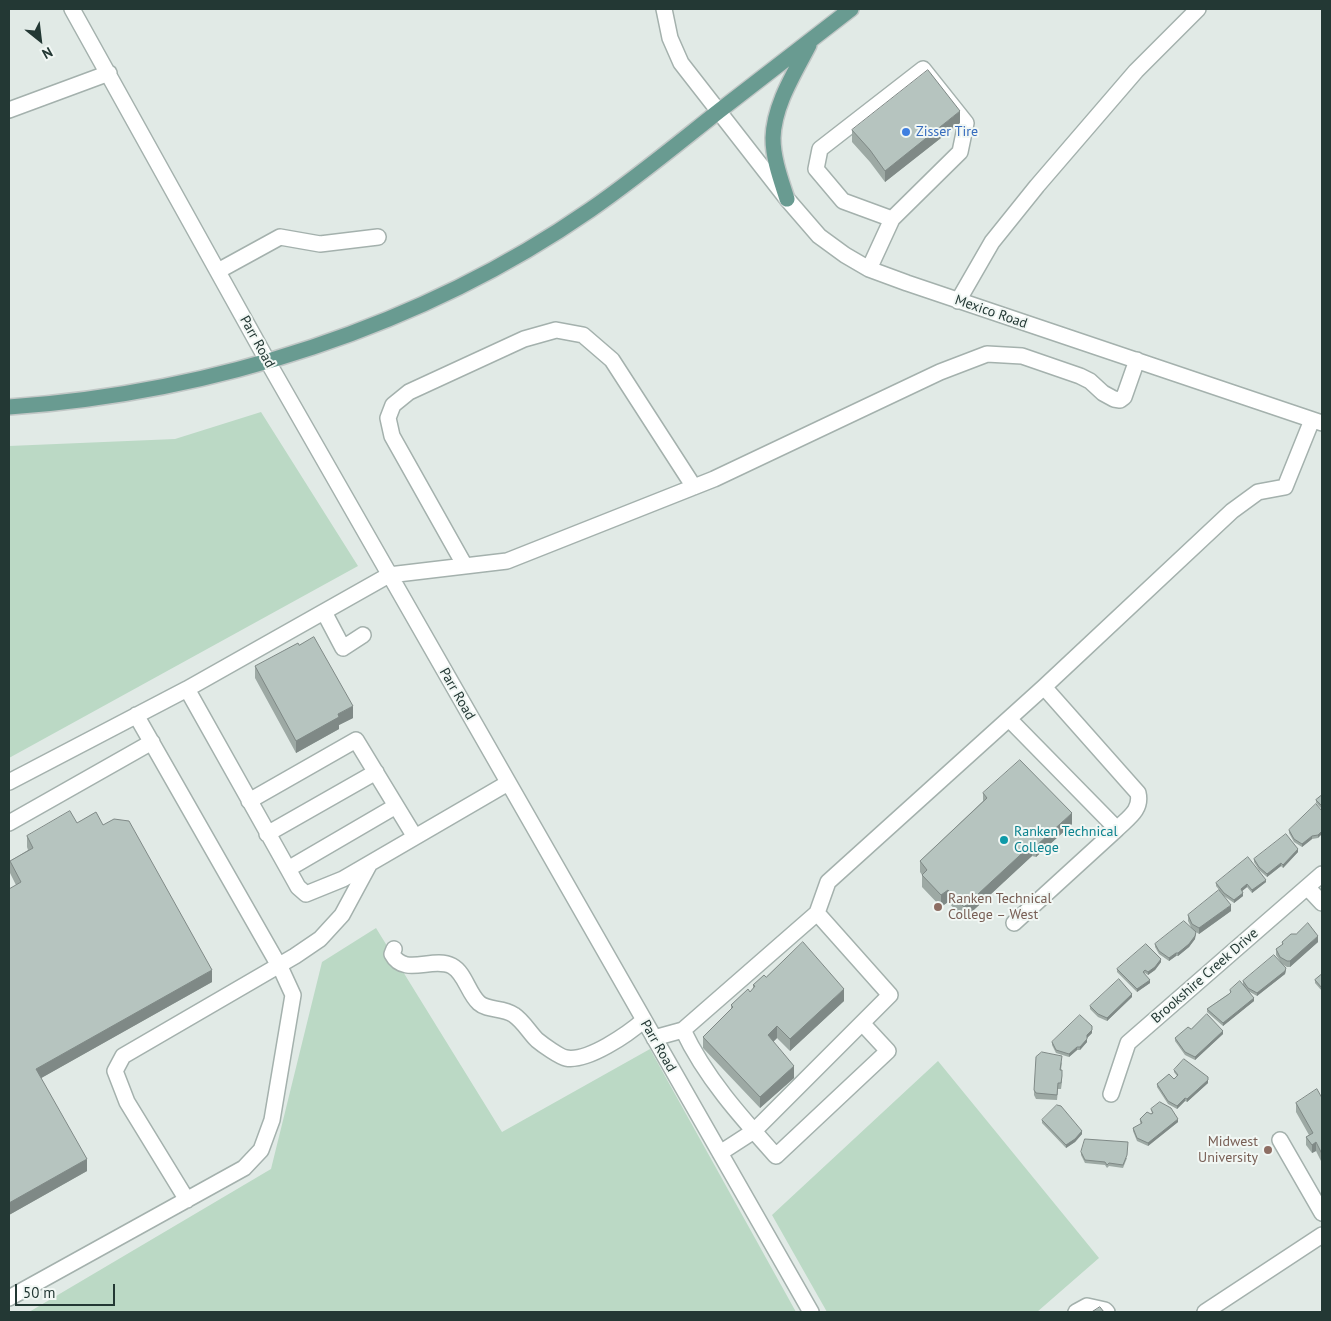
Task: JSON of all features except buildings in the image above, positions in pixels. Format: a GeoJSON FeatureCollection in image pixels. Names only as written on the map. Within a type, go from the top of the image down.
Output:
{"type":"FeatureCollection","features":[{"type":"Feature","properties":{"kind":"main road"},"geometry":{"type":"LineString","coordinates":[[9,406],[121,395],[178,384],[268,362],[375,324],[454,288],[504,262],[589,211],[851,9]]}},
{"type":"Feature","properties":{"kind":"main road"},"geometry":{"type":"LineString","coordinates":[[787,199],[776,160],[773,139],[777,112],[811,40]]}},
{"type":"Feature","properties":{"kind":"street","name":"Parr Road"},"geometry":{"type":"LineString","coordinates":[[72,9],[268,362],[811,1312]]}},
{"type":"Feature","properties":{"kind":"street","name":"Mexico Road"},"geometry":{"type":"LineString","coordinates":[[664,9],[670,38],[681,63],[787,199],[819,236],[845,255],[869,269],[958,301],[1317,421]]}},
{"type":"Feature","properties":{"kind":"street"},"geometry":{"type":"LineString","coordinates":[[958,301],[992,242],[1037,186],[1136,72],[1198,9]]}},
{"type":"Feature","properties":{"kind":"street"},"geometry":{"type":"LineString","coordinates":[[869,269],[892,219],[960,152],[966,124],[923,69],[820,149],[816,169],[843,201],[892,219]]}},
{"type":"Feature","properties":{"kind":"street"},"geometry":{"type":"LineString","coordinates":[[9,110],[109,74]]}},
{"type":"Feature","properties":{"kind":"street"},"geometry":{"type":"LineString","coordinates":[[218,270],[280,237],[320,244],[378,237]]}},
{"type":"Feature","properties":{"kind":"street"},"geometry":{"type":"LineString","coordinates":[[465,566],[392,436],[388,418],[393,406],[409,392],[524,339],[556,330],[583,335],[612,360],[694,487]]}},
{"type":"Feature","properties":{"kind":"street"},"geometry":{"type":"LineString","coordinates":[[9,782],[187,689],[389,575],[506,561],[694,487],[940,372],[987,354],[1022,356],[1054,366],[1090,381],[1103,393],[1120,400],[1124,397],[1137,360]]}},
{"type":"Feature","properties":{"kind":"street"},"geometry":{"type":"LineString","coordinates":[[654,1038],[683,1030],[817,913],[828,882],[1044,687],[1232,511],[1258,492],[1285,487],[1317,421]]}},
{"type":"Feature","properties":{"kind":"street"},"geometry":{"type":"LineString","coordinates":[[324,612],[343,648],[364,635]]}},
{"type":"Feature","properties":{"kind":"street"},"geometry":{"type":"LineString","coordinates":[[1014,923],[1138,809],[1140,801],[1138,793],[1044,687]]}},
{"type":"Feature","properties":{"kind":"street"},"geometry":{"type":"LineString","coordinates":[[187,689],[267,834],[298,887],[306,894],[343,879],[508,783]]}},
{"type":"Feature","properties":{"kind":"street"},"geometry":{"type":"LineString","coordinates":[[9,1298],[244,1168],[261,1150],[272,1120],[293,995],[279,965],[136,715]]}},
{"type":"Feature","properties":{"kind":"street"},"geometry":{"type":"LineString","coordinates":[[1009,719],[1117,829]]}},
{"type":"Feature","properties":{"kind":"street"},"geometry":{"type":"LineString","coordinates":[[248,801],[356,740],[415,837]]}},
{"type":"Feature","properties":{"kind":"street"},"geometry":{"type":"LineString","coordinates":[[9,823],[152,742]]}},
{"type":"Feature","properties":{"kind":"street"},"geometry":{"type":"LineString","coordinates":[[267,834],[376,772]]}},
{"type":"Feature","properties":{"kind":"street"},"geometry":{"type":"LineString","coordinates":[[288,869],[396,806]]}},
{"type":"Feature","properties":{"kind":"street"},"geometry":{"type":"LineString","coordinates":[[187,1200],[127,1102],[115,1071],[123,1056],[320,939],[342,915],[370,864]]}},
{"type":"Feature","properties":{"kind":"street","name":"Brookshire Creek Drive"},"geometry":{"type":"LineString","coordinates":[[1111,1094],[1128,1043],[1322,874]]}},
{"type":"Feature","properties":{"kind":"street"},"geometry":{"type":"LineString","coordinates":[[1307,886],[1322,903]]}},
{"type":"Feature","properties":{"kind":"street"},"geometry":{"type":"LineString","coordinates":[[720,1153],[754,1131],[890,995],[817,913]]}},
{"type":"Feature","properties":{"kind":"street"},"geometry":{"type":"LineString","coordinates":[[394,949],[392,954],[401,964],[432,963],[451,965],[457,969],[473,997],[482,1005],[509,1011],[519,1018],[539,1041],[565,1058],[578,1058],[591,1054],[635,1028],[644,1020]]}},
{"type":"Feature","properties":{"kind":"street"},"geometry":{"type":"LineString","coordinates":[[683,1030],[693,1050],[717,1086],[776,1156],[888,1051],[862,1023]]}},
{"type":"Feature","properties":{"kind":"street"},"geometry":{"type":"LineString","coordinates":[[1280,1140],[1322,1213]]}},
{"type":"Feature","properties":{"kind":"street"},"geometry":{"type":"LineString","coordinates":[[1205,1312],[1322,1235]]}},
{"type":"Feature","properties":{"kind":"street"},"geometry":{"type":"LineString","coordinates":[[1076,1312],[1087,1306],[1107,1312]]}},
{"type":"Feature","properties":{"kind":"green space"},"geometry":{"type":"Polygon","coordinates":[[[261,412],[358,566],[9,758],[9,446],[175,439],[261,412]]]}},
{"type":"Feature","properties":{"kind":"green space"},"geometry":{"type":"Polygon","coordinates":[[[376,928],[502,1132],[650,1049],[796,1312],[29,1312],[271,1169],[322,962],[376,928]]]}},
{"type":"Feature","properties":{"kind":"green space"},"geometry":{"type":"Polygon","coordinates":[[[938,1061],[1099,1258],[1037,1312],[827,1312],[772,1215],[938,1061]]]}},
{"type":"Feature","properties":{"kind":"place","name":"Zisser Tire"},"geometry":{"type":"Point","coordinates":[906,132]}},
{"type":"Feature","properties":{"kind":"place","name":"Ranken Technical College"},"geometry":{"type":"Point","coordinates":[1004,840]}},
{"type":"Feature","properties":{"kind":"place","name":"Ranken Technical College – West"},"geometry":{"type":"Point","coordinates":[938,907]}},
{"type":"Feature","properties":{"kind":"place","name":"Midwest University"},"geometry":{"type":"Point","coordinates":[1268,1150]}}]}
